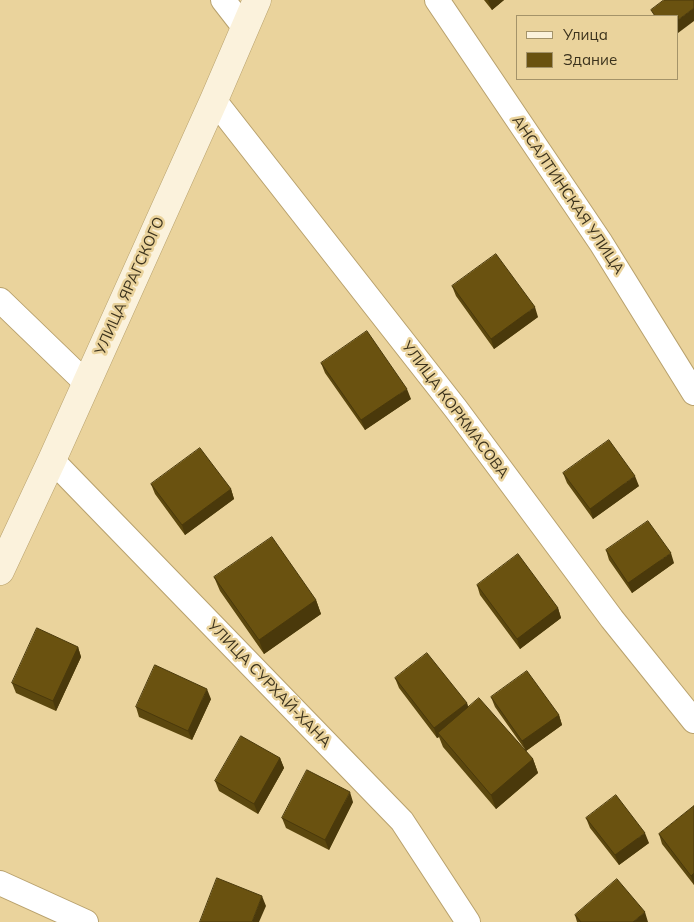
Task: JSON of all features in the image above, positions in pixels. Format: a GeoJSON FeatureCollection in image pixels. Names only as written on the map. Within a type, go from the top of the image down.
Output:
{"type":"FeatureCollection","features":[{"type":"Feature","properties":{"kind":"main road","name":"УЛИЦА ЯРАГСКОГО"},"geometry":{"type":"LineString","coordinates":[[0,570],[52,460],[257,0]]}},
{"type":"Feature","properties":{"kind":"street"},"geometry":{"type":"LineString","coordinates":[[223,0],[244,27]]}},
{"type":"Feature","properties":{"kind":"street","name":"АНСАЛТИНСКАЯ УЛИЦА"},"geometry":{"type":"LineString","coordinates":[[437,0],[601,243],[694,393]]}},
{"type":"Feature","properties":{"kind":"street","name":"УЛИЦА КОРКМАСОВА"},"geometry":{"type":"LineString","coordinates":[[214,100],[456,409],[612,619],[694,721]]}},
{"type":"Feature","properties":{"kind":"street"},"geometry":{"type":"LineString","coordinates":[[0,300],[86,383]]}},
{"type":"Feature","properties":{"kind":"street","name":"УЛИЦА СУРХАЙ-ХАНА"},"geometry":{"type":"LineString","coordinates":[[52,460],[402,822],[468,922]]}},
{"type":"Feature","properties":{"kind":"street"},"geometry":{"type":"LineString","coordinates":[[0,883],[86,922]]}},
{"type":"Feature","properties":{"kind":"building"},"geometry":{"type":"Polygon","coordinates":[[[664,0],[694,0],[694,8],[679,19],[679,15],[654,15],[651,10],[664,0]]]}},
{"type":"Feature","properties":{"kind":"building"},"geometry":{"type":"Polygon","coordinates":[[[496,254],[535,307],[491,339],[452,286],[496,254]]]}},
{"type":"Feature","properties":{"kind":"building"},"geometry":{"type":"Polygon","coordinates":[[[367,331],[407,389],[361,420],[321,363],[367,331]]]}},
{"type":"Feature","properties":{"kind":"building"},"geometry":{"type":"Polygon","coordinates":[[[609,440],[635,476],[590,509],[563,473],[609,440]]]}},
{"type":"Feature","properties":{"kind":"building"},"geometry":{"type":"Polygon","coordinates":[[[200,448],[231,489],[182,525],[151,484],[200,448]]]}},
{"type":"Feature","properties":{"kind":"building"},"geometry":{"type":"Polygon","coordinates":[[[648,521],[671,553],[628,583],[606,550],[648,521]]]}},
{"type":"Feature","properties":{"kind":"building"},"geometry":{"type":"Polygon","coordinates":[[[272,537],[316,600],[259,640],[214,577],[272,537]]]}},
{"type":"Feature","properties":{"kind":"building"},"geometry":{"type":"Polygon","coordinates":[[[518,554],[558,608],[517,639],[477,585],[518,554]]]}},
{"type":"Feature","properties":{"kind":"building"},"geometry":{"type":"Polygon","coordinates":[[[37,628],[78,647],[53,701],[12,683],[37,628]]]}},
{"type":"Feature","properties":{"kind":"building"},"geometry":{"type":"Polygon","coordinates":[[[427,653],[467,703],[434,728],[395,678],[427,653]]]}},
{"type":"Feature","properties":{"kind":"building"},"geometry":{"type":"Polygon","coordinates":[[[155,665],[207,689],[188,731],[136,707],[155,665]]]}},
{"type":"Feature","properties":{"kind":"building"},"geometry":{"type":"Polygon","coordinates":[[[527,671],[559,715],[522,741],[491,697],[527,671]]]}},
{"type":"Feature","properties":{"kind":"building"},"geometry":{"type":"Polygon","coordinates":[[[479,698],[533,759],[491,795],[438,733],[479,698]]]}},
{"type":"Feature","properties":{"kind":"building"},"geometry":{"type":"Polygon","coordinates":[[[241,736],[280,758],[254,804],[215,781],[241,736]]]}},
{"type":"Feature","properties":{"kind":"building"},"geometry":{"type":"Polygon","coordinates":[[[307,770],[350,792],[325,840],[282,818],[307,770]]]}},
{"type":"Feature","properties":{"kind":"building"},"geometry":{"type":"Polygon","coordinates":[[[616,795],[645,833],[615,855],[586,818],[616,795]]]}},
{"type":"Feature","properties":{"kind":"building"},"geometry":{"type":"Polygon","coordinates":[[[694,806],[694,873],[691,876],[659,834],[694,806]]]}},
{"type":"Feature","properties":{"kind":"building"},"geometry":{"type":"Polygon","coordinates":[[[217,878],[262,896],[252,922],[200,922],[217,878]]]}},
{"type":"Feature","properties":{"kind":"building"},"geometry":{"type":"Polygon","coordinates":[[[617,879],[645,912],[633,922],[581,922],[575,915],[617,879]]]}}]}
